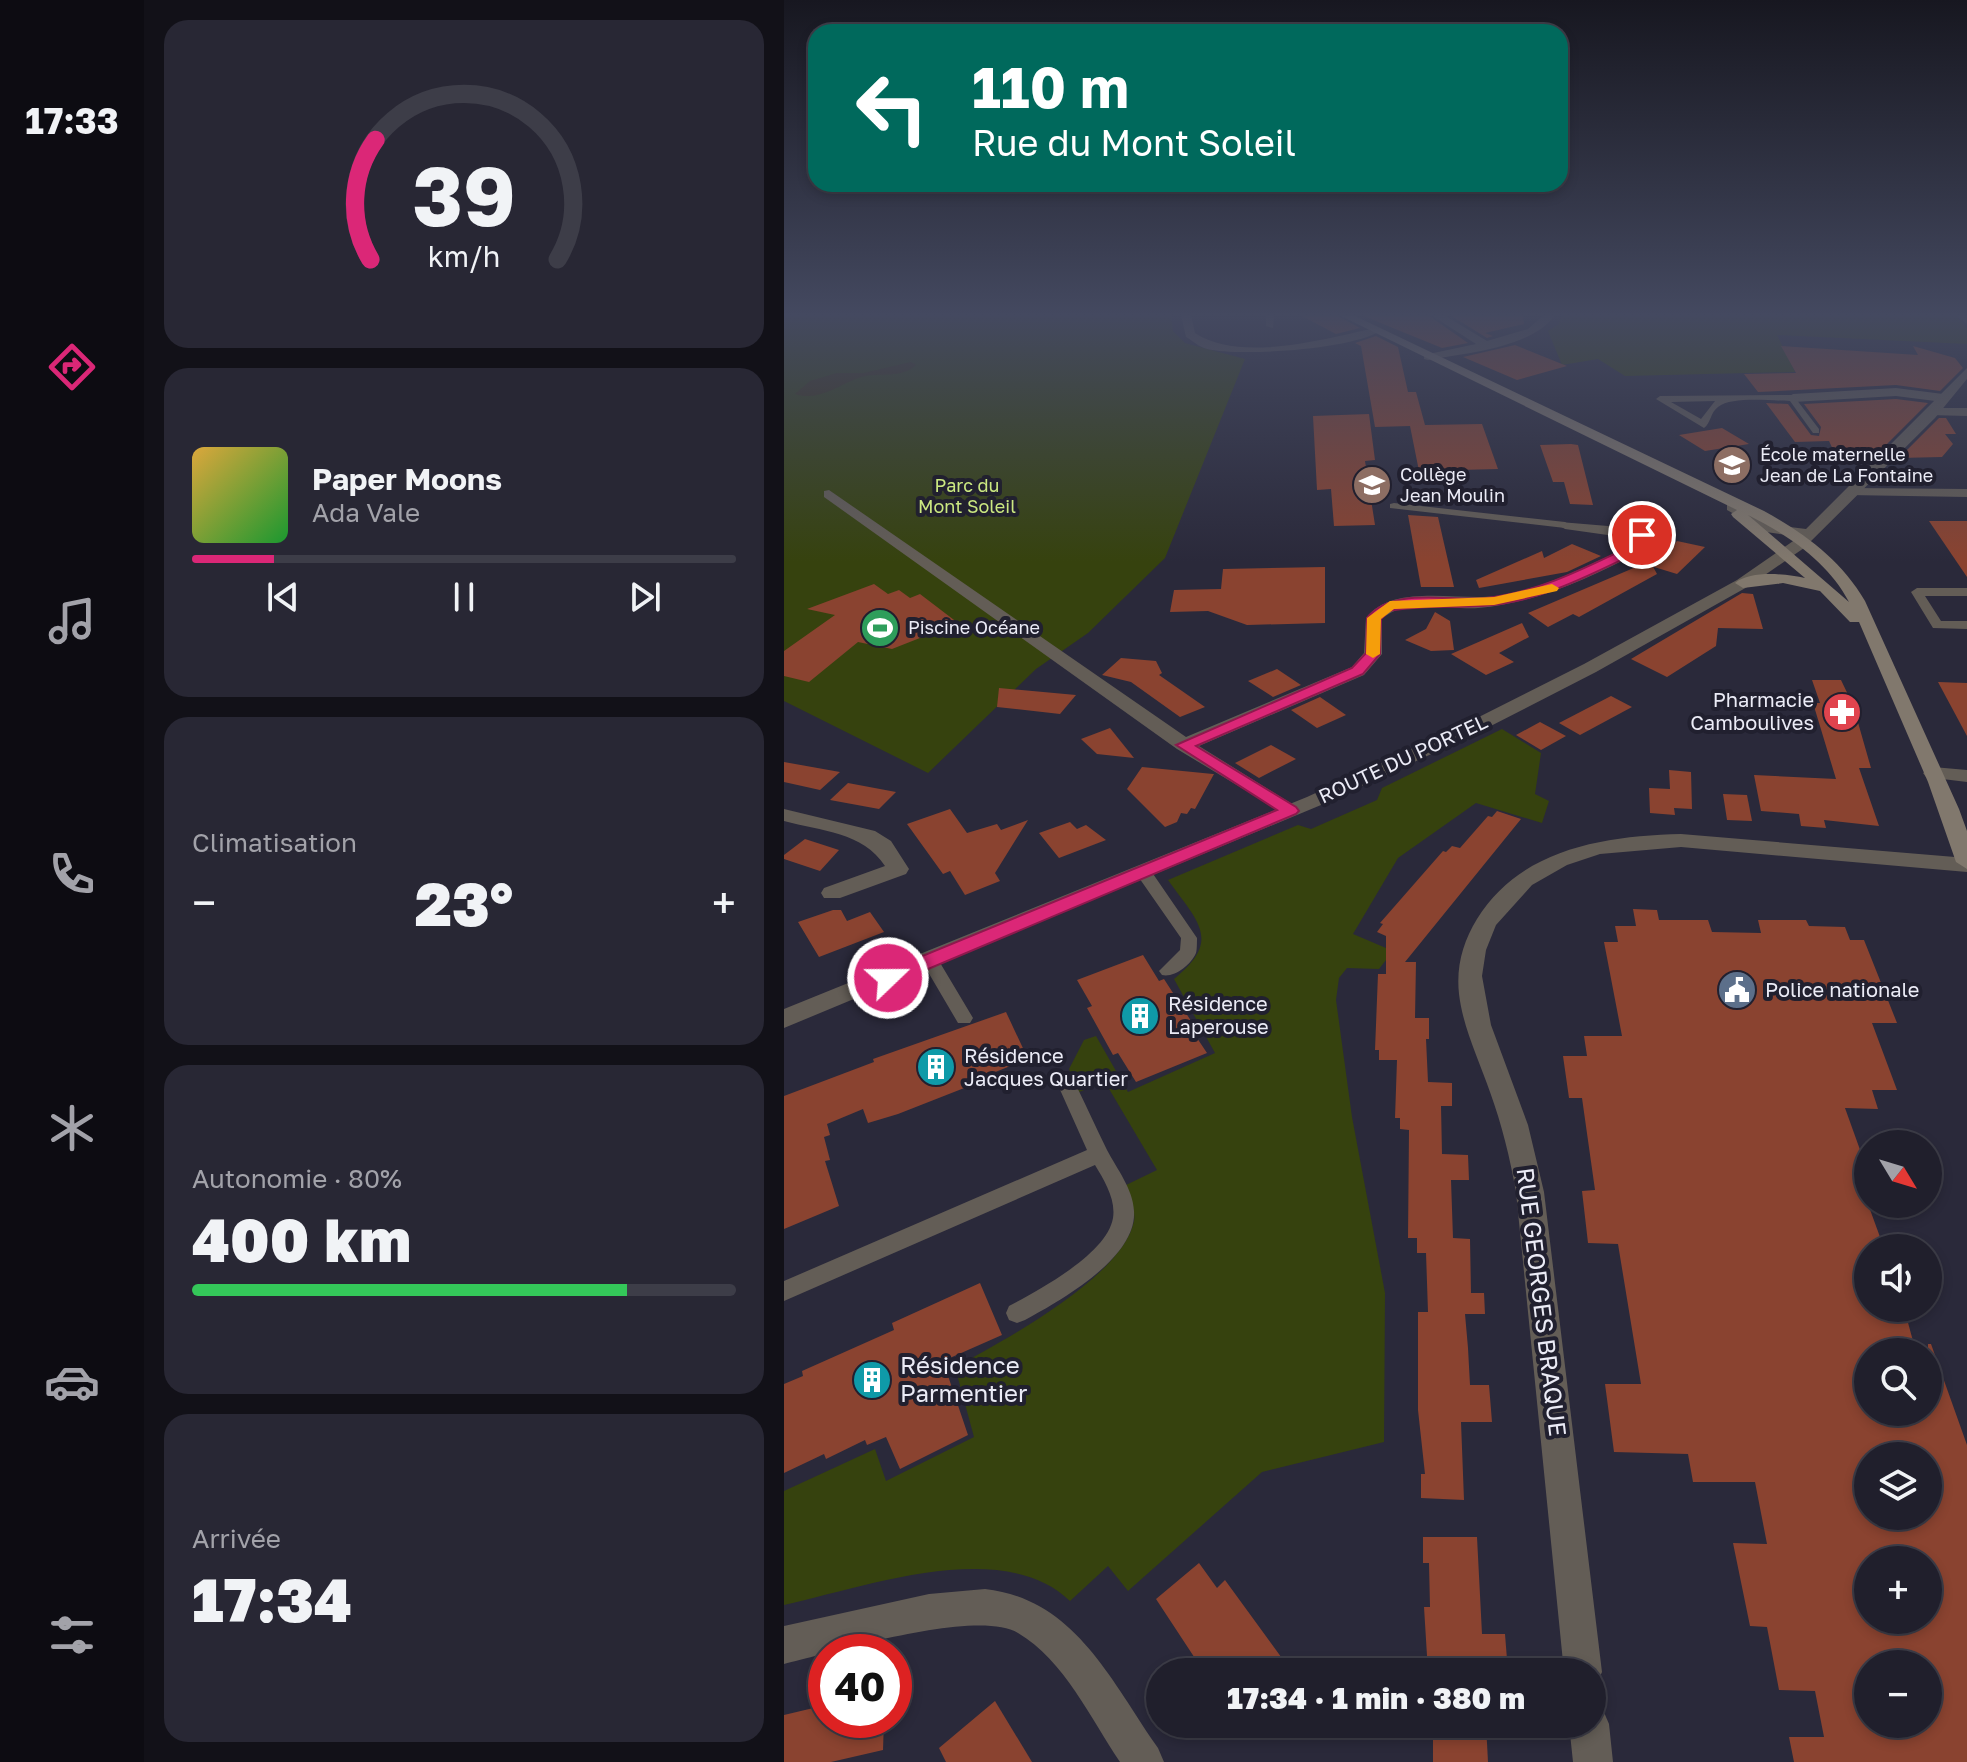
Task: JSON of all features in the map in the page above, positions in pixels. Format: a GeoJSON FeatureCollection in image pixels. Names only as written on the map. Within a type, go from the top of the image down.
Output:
{"type":"FeatureCollection","features":[{"type":"Feature","properties":{"kind":"main road"},"geometry":{"type":"LineString","coordinates":[[1511,397],[1763,516],[1838,572],[1853,595],[1933,773],[1967,863]]}},
{"type":"Feature","properties":{"kind":"main road"},"geometry":{"type":"LineString","coordinates":[[1704,490],[1722,502],[1786,560],[1831,591],[1874,640]]}},
{"type":"Feature","properties":{"kind":"main road"},"geometry":{"type":"LineString","coordinates":[[1786,560],[1822,572],[1853,595]]}},
{"type":"Feature","properties":{"kind":"main road"},"geometry":{"type":"LineString","coordinates":[[1743,583],[1762,578],[1789,578],[1831,591]]}},
{"type":"Feature","properties":{"kind":"street"},"geometry":{"type":"LineString","coordinates":[[1793,398],[1806,397]]}},
{"type":"Feature","properties":{"kind":"street"},"geometry":{"type":"LineString","coordinates":[[1937,397],[1943,398]]}},
{"type":"Feature","properties":{"kind":"street","name":"ROUTE DU PORTEL"},"geometry":{"type":"LineString","coordinates":[[784,1019],[1290,811],[1532,698],[1786,560],[1795,537],[1819,527],[1934,412],[1943,398]]}},
{"type":"Feature","properties":{"kind":"street"},"geometry":{"type":"LineString","coordinates":[[1934,412],[1967,412]]}},
{"type":"Feature","properties":{"kind":"street"},"geometry":{"type":"LineString","coordinates":[[1853,492],[1967,493]]}},
{"type":"Feature","properties":{"kind":"street"},"geometry":{"type":"LineString","coordinates":[[829,494],[1184,745],[1290,811]]}},
{"type":"Feature","properties":{"kind":"street"},"geometry":{"type":"LineString","coordinates":[[1722,502],[1769,528],[1795,537]]}},
{"type":"Feature","properties":{"kind":"street"},"geometry":{"type":"LineString","coordinates":[[1763,516],[1802,521],[1832,513]]}},
{"type":"Feature","properties":{"kind":"street"},"geometry":{"type":"LineString","coordinates":[[1184,745],[1358,671],[1373,654],[1374,618],[1385,607],[1484,602],[1535,594],[1635,549],[1644,540],[1642,535],[1632,532],[1565,525]]}},
{"type":"Feature","properties":{"kind":"street"},"geometry":{"type":"LineString","coordinates":[[1933,773],[1967,776]]}},
{"type":"Feature","properties":{"kind":"street"},"geometry":{"type":"LineString","coordinates":[[784,815],[868,836],[883,846],[898,869],[832,893]]}},
{"type":"Feature","properties":{"kind":"street","name":"RUE GEORGES BRAQUE"},"geometry":{"type":"LineString","coordinates":[[1581,1658],[1530,1192],[1514,1123],[1477,1020],[1471,989],[1471,962],[1479,934],[1508,894],[1542,870],[1584,853],[1632,843],[1708,842],[1967,863]]}},
{"type":"Feature","properties":{"kind":"street"},"geometry":{"type":"LineString","coordinates":[[784,1645],[947,1610],[989,1608],[1015,1612],[1039,1625],[1068,1651],[1144,1762]]}},
{"type":"Feature","properties":{"kind":"street"},"geometry":{"type":"LineString","coordinates":[[1590,1738],[1593,1762]]}},
{"type":"Feature","properties":{"kind":"lane"},"geometry":{"type":"LineString","coordinates":[[1726,399],[1715,404],[1705,417],[1704,425],[1660,399],[1793,398],[1816,431]]}},
{"type":"Feature","properties":{"kind":"lane"},"geometry":{"type":"LineString","coordinates":[[1394,506],[1565,525]]}},
{"type":"Feature","properties":{"kind":"lane"},"geometry":{"type":"LineString","coordinates":[[1967,592],[1917,592],[1937,625],[1967,625]]}},
{"type":"Feature","properties":{"kind":"lane"},"geometry":{"type":"LineString","coordinates":[[1143,872],[1189,938],[1188,952],[1168,971]]}},
{"type":"Feature","properties":{"kind":"lane"},"geometry":{"type":"LineString","coordinates":[[930,960],[964,1018]]}},
{"type":"Feature","properties":{"kind":"lane"},"geometry":{"type":"LineString","coordinates":[[1017,1313],[1054,1292],[1088,1266],[1121,1228],[1124,1207],[1066,1083]]}},
{"type":"Feature","properties":{"kind":"lane"},"geometry":{"type":"LineString","coordinates":[[784,1291],[1099,1154]]}},
{"type":"Feature","properties":{"kind":"green space","name":"Parc du Mont Soleil"},"geometry":{"type":"Polygon","coordinates":[[[784,397],[1230,397],[1165,558],[1088,633],[1036,669],[928,773],[784,701],[784,397]]]}},
{"type":"Feature","properties":{"kind":"green space"},"geometry":{"type":"Polygon","coordinates":[[[1502,729],[1541,753],[1535,794],[1549,801],[1542,823],[1476,803],[1398,858],[1353,934],[1393,951],[1379,969],[1347,968],[1339,978],[1336,1000],[1352,1117],[1385,1293],[1384,1442],[1262,1472],[1128,1591],[1108,1566],[1070,1601],[1042,1582],[1008,1572],[971,1569],[892,1579],[784,1605],[784,1491],[875,1449],[886,1481],[974,1437],[955,1367],[1058,1305],[1108,1264],[1125,1242],[1134,1221],[1126,1185],[1157,1170],[1105,1082],[1079,1092],[1069,1069],[1084,1040],[1096,1036],[1128,1092],[1215,1053],[1174,979],[1198,953],[1201,941],[1196,919],[1168,880],[1298,825],[1311,829],[1377,800],[1382,788],[1502,729]]]}},
{"type":"Feature","properties":{"kind":"building"},"geometry":{"type":"Polygon","coordinates":[[[1370,397],[1417,397],[1425,425],[1482,424],[1498,469],[1419,471],[1410,426],[1375,427],[1370,397]]]}},
{"type":"Feature","properties":{"kind":"building"},"geometry":{"type":"Polygon","coordinates":[[[1896,399],[1928,403],[1872,459],[1838,460],[1829,441],[1795,442],[1766,403],[1788,404],[1811,435],[1819,436],[1821,427],[1804,404],[1896,399]]]}},
{"type":"Feature","properties":{"kind":"building"},"geometry":{"type":"Polygon","coordinates":[[[1369,414],[1375,460],[1365,461],[1375,525],[1334,526],[1331,489],[1317,490],[1313,416],[1369,414]]]}},
{"type":"Feature","properties":{"kind":"building"},"geometry":{"type":"Polygon","coordinates":[[[1939,418],[1946,418],[1956,434],[1945,434],[1953,444],[1942,457],[1899,458],[1939,418]]]}},
{"type":"Feature","properties":{"kind":"building"},"geometry":{"type":"Polygon","coordinates":[[[1722,428],[1749,444],[1705,451],[1679,435],[1722,428]]]}},
{"type":"Feature","properties":{"kind":"building"},"geometry":{"type":"Polygon","coordinates":[[[1540,445],[1578,445],[1593,505],[1570,504],[1564,482],[1553,482],[1540,445]]]}},
{"type":"Feature","properties":{"kind":"building"},"geometry":{"type":"Polygon","coordinates":[[[1408,515],[1438,517],[1454,587],[1421,587],[1408,515]]]}},
{"type":"Feature","properties":{"kind":"building"},"geometry":{"type":"Polygon","coordinates":[[[1929,521],[1967,521],[1967,577],[1929,521]]]}},
{"type":"Feature","properties":{"kind":"building"},"geometry":{"type":"Polygon","coordinates":[[[1677,541],[1705,547],[1677,574],[1654,567],[1677,541]]]}},
{"type":"Feature","properties":{"kind":"building"},"geometry":{"type":"Polygon","coordinates":[[[1572,544],[1601,556],[1567,572],[1479,588],[1476,580],[1542,551],[1544,558],[1572,544]]]}},
{"type":"Feature","properties":{"kind":"building"},"geometry":{"type":"Polygon","coordinates":[[[1650,561],[1657,574],[1579,617],[1573,614],[1548,627],[1528,613],[1650,561]]]}},
{"type":"Feature","properties":{"kind":"building"},"geometry":{"type":"Polygon","coordinates":[[[1325,567],[1325,623],[1247,625],[1208,611],[1170,612],[1174,590],[1221,589],[1223,569],[1325,567]]]}},
{"type":"Feature","properties":{"kind":"building","name":"Piscine Océane"},"geometry":{"type":"Polygon","coordinates":[[[874,584],[888,594],[899,590],[910,598],[920,594],[958,623],[892,649],[858,642],[809,682],[784,676],[784,651],[835,615],[807,609],[874,584]]]}},
{"type":"Feature","properties":{"kind":"building"},"geometry":{"type":"Polygon","coordinates":[[[1742,593],[1753,594],[1763,629],[1718,628],[1716,646],[1667,677],[1631,659],[1742,593]]]}},
{"type":"Feature","properties":{"kind":"building"},"geometry":{"type":"Polygon","coordinates":[[[1435,612],[1450,621],[1454,650],[1431,651],[1405,640],[1426,629],[1435,612]]]}},
{"type":"Feature","properties":{"kind":"building"},"geometry":{"type":"Polygon","coordinates":[[[1522,623],[1529,637],[1499,653],[1514,662],[1486,675],[1451,654],[1522,623]]]}},
{"type":"Feature","properties":{"kind":"building"},"geometry":{"type":"Polygon","coordinates":[[[1121,658],[1156,661],[1162,673],[1159,675],[1205,707],[1180,717],[1131,682],[1102,675],[1121,658]]]}},
{"type":"Feature","properties":{"kind":"building"},"geometry":{"type":"Polygon","coordinates":[[[1277,669],[1301,685],[1273,697],[1248,681],[1277,669]]]}},
{"type":"Feature","properties":{"kind":"building"},"geometry":{"type":"Polygon","coordinates":[[[1812,680],[1841,680],[1853,705],[1871,768],[1859,768],[1879,826],[1824,820],[1826,828],[1801,826],[1799,814],[1761,811],[1754,775],[1836,779],[1813,703],[1820,703],[1812,680]]]}},
{"type":"Feature","properties":{"kind":"building"},"geometry":{"type":"Polygon","coordinates":[[[1938,682],[1967,683],[1967,736],[1938,682]]]}},
{"type":"Feature","properties":{"kind":"building"},"geometry":{"type":"Polygon","coordinates":[[[999,688],[1076,695],[1060,714],[997,707],[999,688]]]}},
{"type":"Feature","properties":{"kind":"building"},"geometry":{"type":"Polygon","coordinates":[[[1611,696],[1632,707],[1580,735],[1559,723],[1611,696]]]}},
{"type":"Feature","properties":{"kind":"building"},"geometry":{"type":"Polygon","coordinates":[[[1320,697],[1346,715],[1317,728],[1291,710],[1320,697]]]}},
{"type":"Feature","properties":{"kind":"building"},"geometry":{"type":"Polygon","coordinates":[[[1540,722],[1566,736],[1541,750],[1516,735],[1540,722]]]}},
{"type":"Feature","properties":{"kind":"building"},"geometry":{"type":"Polygon","coordinates":[[[1110,728],[1134,758],[1097,754],[1081,739],[1110,728]]]}},
{"type":"Feature","properties":{"kind":"building"},"geometry":{"type":"Polygon","coordinates":[[[1271,745],[1296,759],[1259,778],[1235,763],[1271,745]]]}},
{"type":"Feature","properties":{"kind":"building"},"geometry":{"type":"Polygon","coordinates":[[[784,762],[840,772],[820,790],[784,782],[784,762]]]}},
{"type":"Feature","properties":{"kind":"building"},"geometry":{"type":"Polygon","coordinates":[[[1142,767],[1214,774],[1195,809],[1191,808],[1187,814],[1181,813],[1177,822],[1165,827],[1127,789],[1142,767]]]}},
{"type":"Feature","properties":{"kind":"building"},"geometry":{"type":"Polygon","coordinates":[[[1669,770],[1691,772],[1692,809],[1674,808],[1675,815],[1650,813],[1649,788],[1670,789],[1669,770]]]}},
{"type":"Feature","properties":{"kind":"building"},"geometry":{"type":"Polygon","coordinates":[[[848,783],[896,792],[879,809],[830,800],[848,783]]]}},
{"type":"Feature","properties":{"kind":"building"},"geometry":{"type":"Polygon","coordinates":[[[1723,794],[1747,795],[1752,821],[1727,820],[1723,794]]]}},
{"type":"Feature","properties":{"kind":"building"},"geometry":{"type":"Polygon","coordinates":[[[950,809],[967,833],[997,824],[1001,830],[1028,820],[995,873],[1000,881],[965,895],[950,871],[943,874],[907,824],[950,809]]]}},
{"type":"Feature","properties":{"kind":"building"},"geometry":{"type":"Polygon","coordinates":[[[1497,811],[1521,819],[1405,962],[1416,962],[1415,1018],[1429,1018],[1429,1039],[1426,1039],[1428,1082],[1452,1083],[1452,1106],[1441,1106],[1442,1154],[1468,1155],[1469,1180],[1451,1180],[1453,1238],[1470,1239],[1471,1293],[1484,1293],[1485,1314],[1465,1314],[1470,1385],[1489,1385],[1492,1422],[1461,1422],[1464,1500],[1421,1498],[1421,1474],[1425,1474],[1418,1410],[1418,1312],[1428,1312],[1426,1253],[1417,1253],[1417,1238],[1408,1238],[1409,1130],[1400,1129],[1400,1118],[1395,1118],[1397,1060],[1379,1060],[1379,1050],[1375,1050],[1378,974],[1386,974],[1386,936],[1377,932],[1383,924],[1380,923],[1443,851],[1452,846],[1460,848],[1488,816],[1492,817],[1497,811]]]}},
{"type":"Feature","properties":{"kind":"building"},"geometry":{"type":"Polygon","coordinates":[[[1070,822],[1077,829],[1086,825],[1106,840],[1059,858],[1039,833],[1070,822]]]}},
{"type":"Feature","properties":{"kind":"building"},"geometry":{"type":"Polygon","coordinates":[[[805,839],[839,850],[820,871],[784,859],[784,855],[805,839]]]}},
{"type":"Feature","properties":{"kind":"building"},"geometry":{"type":"Polygon","coordinates":[[[1633,909],[1657,910],[1659,920],[1708,920],[1712,932],[1761,933],[1758,920],[1806,920],[1809,926],[1845,927],[1850,940],[1864,940],[1897,1023],[1872,1023],[1897,1090],[1872,1090],[1878,1109],[1845,1108],[1854,1133],[1854,1218],[1873,1218],[1879,1234],[1854,1234],[1854,1322],[1908,1322],[1912,1338],[1854,1338],[1854,1426],[1942,1426],[1942,1375],[1967,1445],[1967,1762],[1794,1762],[1789,1737],[1824,1737],[1815,1691],[1779,1690],[1767,1627],[1750,1626],[1733,1543],[1767,1544],[1755,1482],[1693,1482],[1688,1454],[1614,1452],[1605,1384],[1641,1384],[1618,1244],[1588,1243],[1582,1191],[1595,1190],[1582,1098],[1569,1098],[1563,1056],[1587,1056],[1584,1036],[1622,1036],[1604,942],[1618,942],[1615,926],[1636,926],[1633,909]]]}},
{"type":"Feature","properties":{"kind":"building"},"geometry":{"type":"Polygon","coordinates":[[[841,910],[847,921],[870,912],[884,932],[819,957],[798,922],[841,910]]]}},
{"type":"Feature","properties":{"kind":"building","name":"Résidence Laperouse"},"geometry":{"type":"Polygon","coordinates":[[[1143,955],[1159,981],[1164,979],[1193,1024],[1189,1026],[1207,1053],[1136,1082],[1118,1053],[1113,1055],[1087,1008],[1092,1006],[1077,980],[1143,955]]]}},
{"type":"Feature","properties":{"kind":"building"},"geometry":{"type":"Polygon","coordinates":[[[1006,1012],[1028,1059],[898,1114],[868,1123],[863,1109],[827,1124],[830,1135],[824,1137],[830,1160],[825,1161],[839,1206],[784,1229],[784,1096],[874,1062],[873,1059],[1006,1012]]]}},
{"type":"Feature","properties":{"kind":"building","name":"Résidence Parmentier"},"geometry":{"type":"Polygon","coordinates":[[[980,1283],[1002,1335],[943,1361],[968,1435],[900,1469],[886,1437],[867,1445],[865,1440],[826,1459],[824,1454],[784,1473],[784,1384],[803,1376],[802,1371],[894,1330],[892,1323],[980,1283]]]}},
{"type":"Feature","properties":{"kind":"building"},"geometry":{"type":"Polygon","coordinates":[[[1423,1537],[1477,1537],[1482,1634],[1505,1634],[1507,1658],[1427,1658],[1424,1607],[1430,1607],[1429,1563],[1423,1563],[1423,1537]]]}},
{"type":"Feature","properties":{"kind":"building"},"geometry":{"type":"Polygon","coordinates":[[[1199,1563],[1217,1588],[1225,1580],[1282,1658],[1195,1658],[1156,1599],[1199,1563]]]}},
{"type":"Feature","properties":{"kind":"building"},"geometry":{"type":"Polygon","coordinates":[[[995,1701],[1032,1762],[946,1762],[939,1748],[995,1701]]]}},
{"type":"Feature","properties":{"kind":"building"},"geometry":{"type":"Polygon","coordinates":[[[808,1709],[808,1738],[883,1738],[883,1750],[831,1762],[784,1762],[784,1715],[808,1709]]]}},
{"type":"Feature","properties":{"kind":"building"},"geometry":{"type":"Polygon","coordinates":[[[1433,1738],[1487,1738],[1488,1762],[1433,1762],[1433,1738]]]}},
{"type":"Feature","properties":{"kind":"slow traffic"},"geometry":{"type":"LineString","coordinates":[[1373,654],[1374,618],[1380,610],[1390,605],[1475,603],[1525,596],[1552,588]]}},
{"type":"Feature","properties":{"kind":"place","name":"École maternelle Jean de La Fontaine"},"geometry":{"type":"Point","coordinates":[1732,465]}},
{"type":"Feature","properties":{"kind":"place","name":"Collège Jean Moulin"},"geometry":{"type":"Point","coordinates":[1372,485]}},
{"type":"Feature","properties":{"kind":"place","name":"Piscine Océane"},"geometry":{"type":"Point","coordinates":[880,628]}},
{"type":"Feature","properties":{"kind":"place","name":"Pharmacie Camboulives"},"geometry":{"type":"Point","coordinates":[1842,712]}},
{"type":"Feature","properties":{"kind":"place","name":"Police nationale"},"geometry":{"type":"Point","coordinates":[1737,990]}},
{"type":"Feature","properties":{"kind":"place","name":"Résidence Laperouse"},"geometry":{"type":"Point","coordinates":[1140,1016]}},
{"type":"Feature","properties":{"kind":"place","name":"Résidence Jacques Quartier"},"geometry":{"type":"Point","coordinates":[936,1067]}},
{"type":"Feature","properties":{"kind":"place","name":"Résidence Parmentier"},"geometry":{"type":"Point","coordinates":[872,1380]}},
{"type":"Feature","properties":{"kind":"route"},"geometry":{"type":"LineString","coordinates":[[888,978],[1290,811],[1184,745],[1358,671],[1373,654],[1374,618],[1385,607],[1396,604],[1484,602],[1535,594],[1635,549],[1643,543],[1642,535]]}}]}
